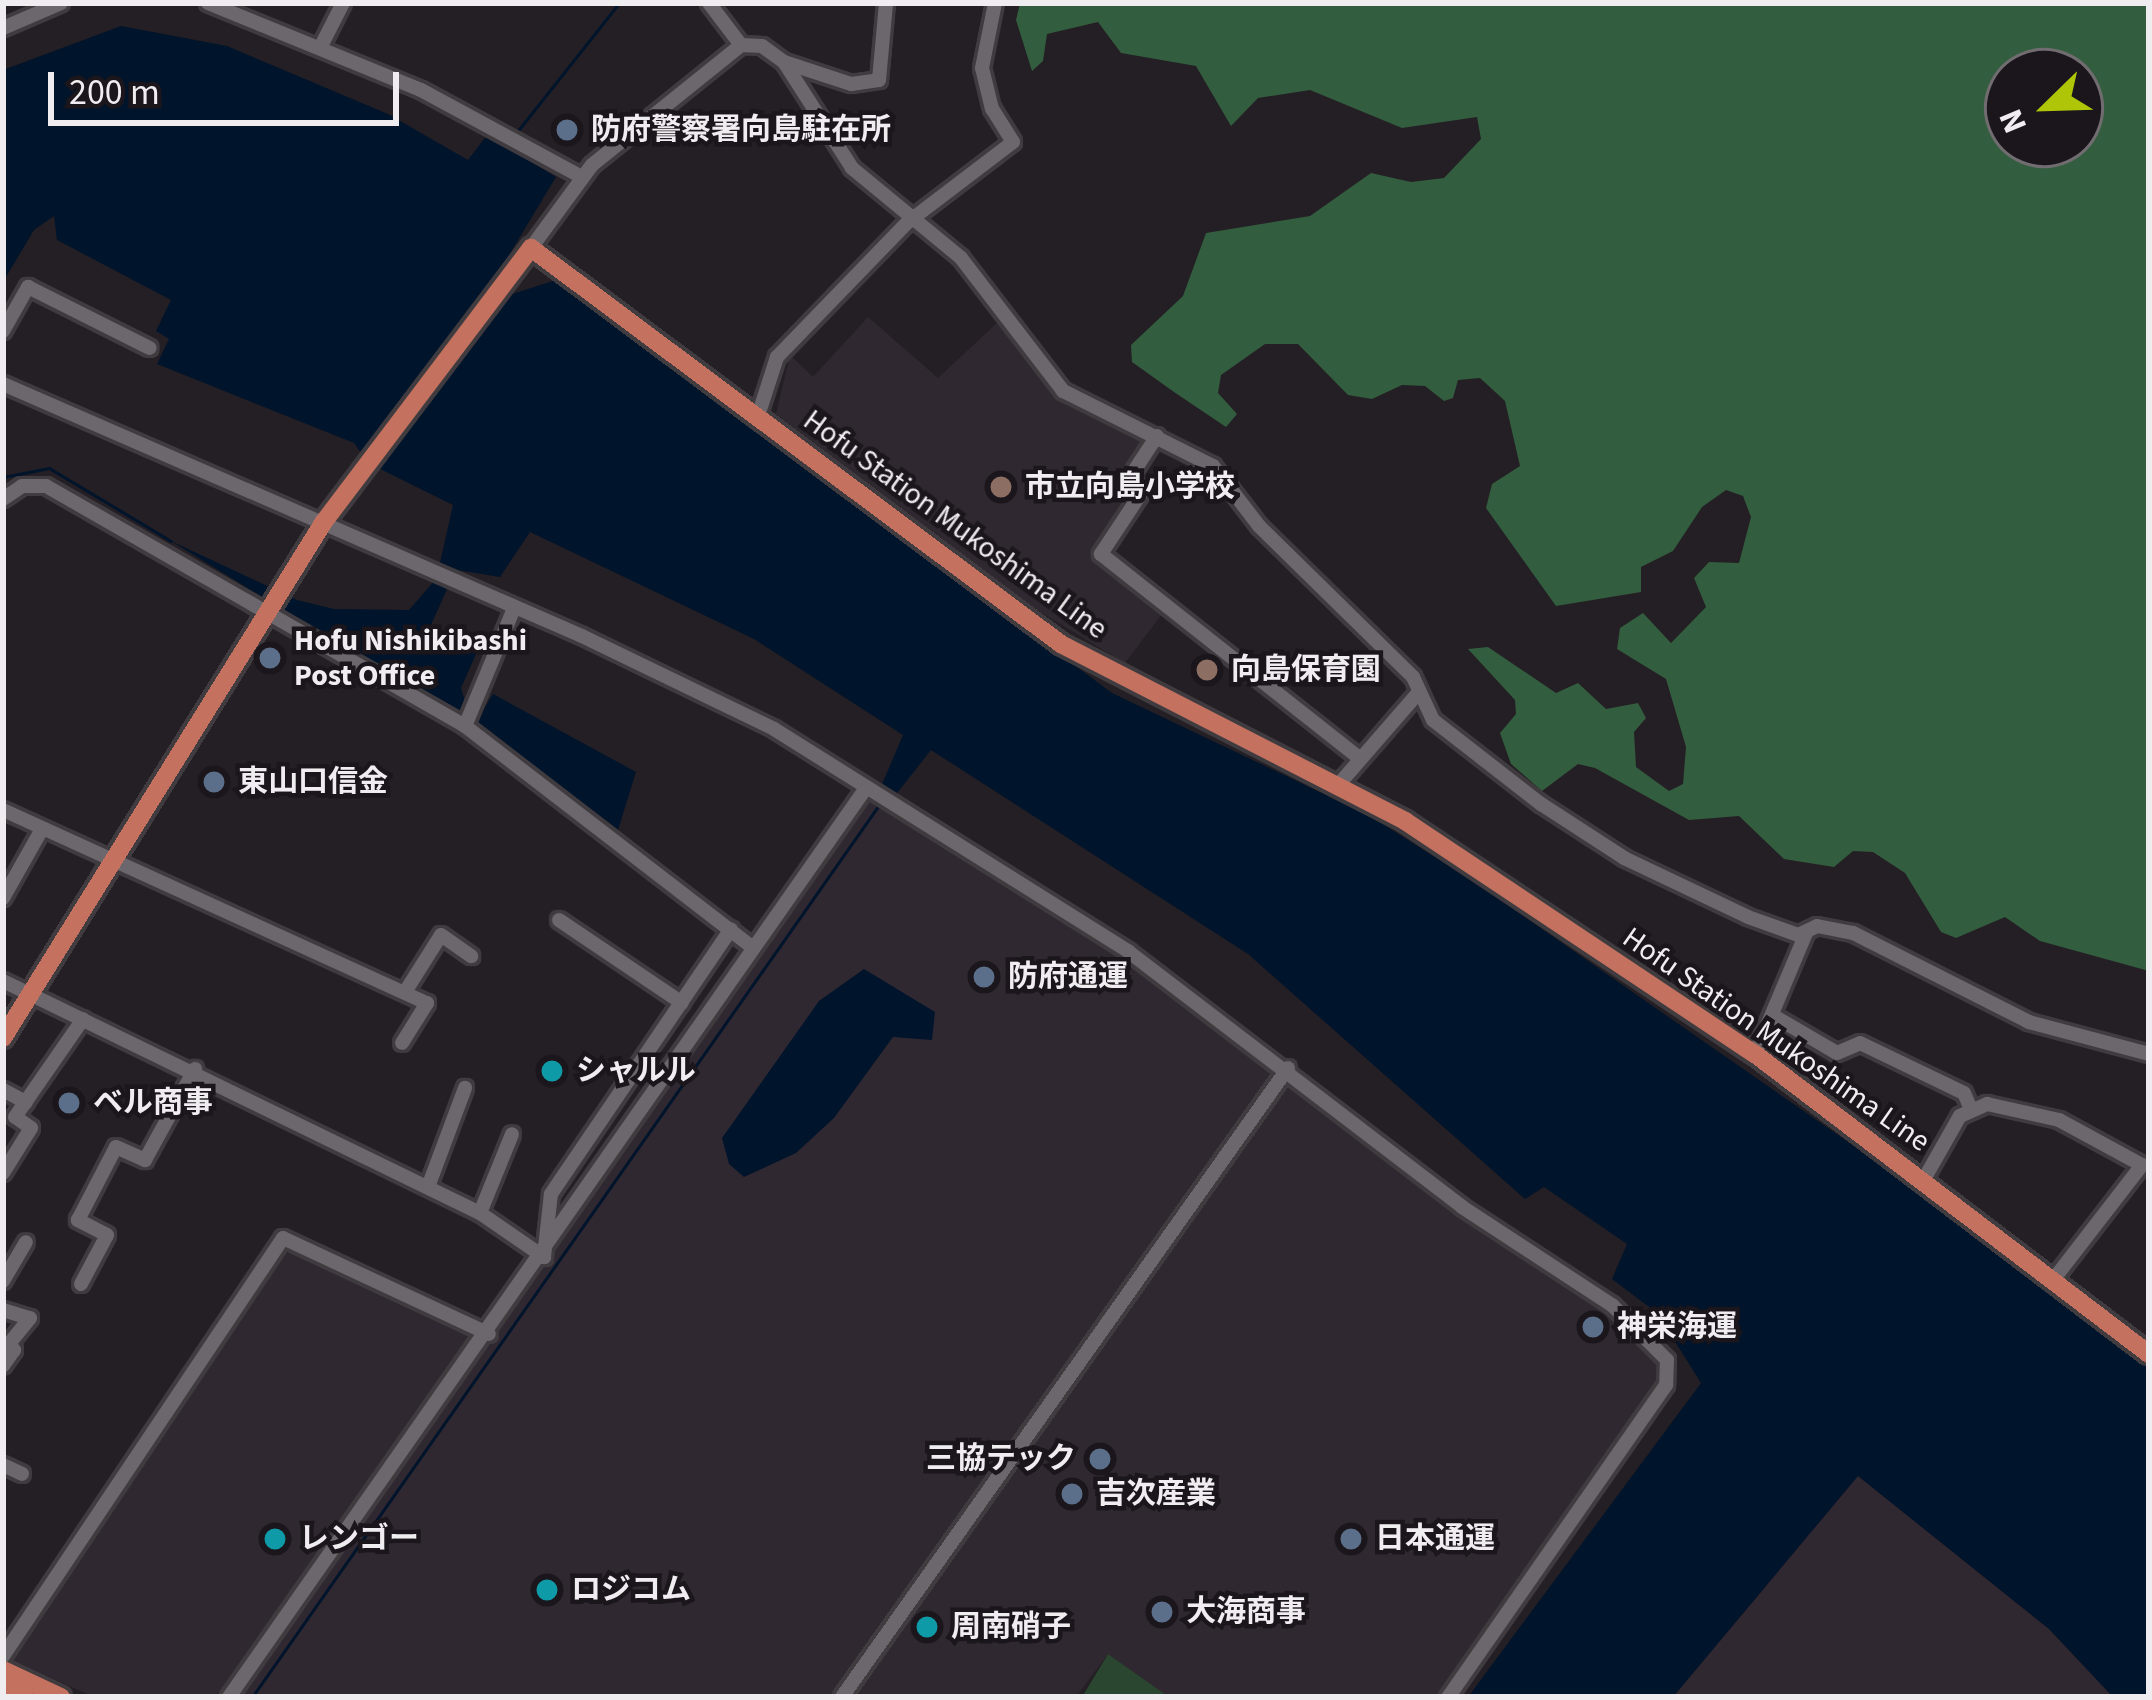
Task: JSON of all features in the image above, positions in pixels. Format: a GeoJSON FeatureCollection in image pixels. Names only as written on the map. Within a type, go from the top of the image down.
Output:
{"type":"FeatureCollection","features":[{"type":"Feature","properties":{"kind":"main road"},"geometry":{"type":"LineString","coordinates":[[3,1038],[118,862],[323,524],[531,248]]}},
{"type":"Feature","properties":{"kind":"main road","name":"Hofu Station Mukoshima Line"},"geometry":{"type":"LineString","coordinates":[[531,248],[1061,644],[1339,784],[1756,1054],[2149,1354]]}},
{"type":"Feature","properties":{"kind":"main road"},"geometry":{"type":"LineString","coordinates":[[3,1670],[61,1697]]}},
{"type":"Feature","properties":{"kind":"street"},"geometry":{"type":"LineString","coordinates":[[3,28],[60,3]]}},
{"type":"Feature","properties":{"kind":"street"},"geometry":{"type":"LineString","coordinates":[[208,3],[321,46],[512,137],[582,177]]}},
{"type":"Feature","properties":{"kind":"street"},"geometry":{"type":"LineString","coordinates":[[321,46],[343,3]]}},
{"type":"Feature","properties":{"kind":"street"},"geometry":{"type":"LineString","coordinates":[[709,3],[741,45]]}},
{"type":"Feature","properties":{"kind":"street"},"geometry":{"type":"LineString","coordinates":[[531,248],[582,177],[741,45],[762,46],[784,62],[850,84],[879,80],[886,3]]}},
{"type":"Feature","properties":{"kind":"street"},"geometry":{"type":"LineString","coordinates":[[757,419],[777,357],[908,222],[1012,142],[992,110],[982,68],[994,3]]}},
{"type":"Feature","properties":{"kind":"street"},"geometry":{"type":"LineString","coordinates":[[784,62],[840,154],[908,222],[961,258],[1063,391],[1213,466],[1259,526],[1398,660],[1433,720],[1593,841],[1748,917],[1806,933]]}},
{"type":"Feature","properties":{"kind":"street"},"geometry":{"type":"LineString","coordinates":[[3,331],[28,287],[150,348]]}},
{"type":"Feature","properties":{"kind":"street"},"geometry":{"type":"LineString","coordinates":[[3,384],[514,608],[774,729],[1129,952],[1288,1068],[1462,1208],[1612,1305],[1671,1367],[1448,1697]]}},
{"type":"Feature","properties":{"kind":"street"},"geometry":{"type":"LineString","coordinates":[[1157,436],[1132,474],[1140,495],[1101,554],[1359,758]]}},
{"type":"Feature","properties":{"kind":"street"},"geometry":{"type":"LineString","coordinates":[[3,499],[22,486],[46,486],[465,726],[751,946]]}},
{"type":"Feature","properties":{"kind":"street"},"geometry":{"type":"LineString","coordinates":[[465,726],[514,608]]}},
{"type":"Feature","properties":{"kind":"street"},"geometry":{"type":"LineString","coordinates":[[1339,784],[1419,692]]}},
{"type":"Feature","properties":{"kind":"street"},"geometry":{"type":"LineString","coordinates":[[229,1697],[544,1258],[751,946],[866,788]]}},
{"type":"Feature","properties":{"kind":"street"},"geometry":{"type":"LineString","coordinates":[[3,810],[427,1003],[402,1043]]}},
{"type":"Feature","properties":{"kind":"street"},"geometry":{"type":"LineString","coordinates":[[3,898],[42,829]]}},
{"type":"Feature","properties":{"kind":"street"},"geometry":{"type":"LineString","coordinates":[[559,920],[682,1003]]}},
{"type":"Feature","properties":{"kind":"street"},"geometry":{"type":"LineString","coordinates":[[1756,1054],[1806,933],[1817,926],[1853,933],[2029,1022],[2149,1054]]}},
{"type":"Feature","properties":{"kind":"street"},"geometry":{"type":"LineString","coordinates":[[544,1258],[544,1207],[731,929]]}},
{"type":"Feature","properties":{"kind":"street"},"geometry":{"type":"LineString","coordinates":[[405,992],[441,935],[471,956]]}},
{"type":"Feature","properties":{"kind":"street"},"geometry":{"type":"LineString","coordinates":[[3,981],[195,1070],[480,1213],[544,1258]]}},
{"type":"Feature","properties":{"kind":"street"},"geometry":{"type":"LineString","coordinates":[[1772,1015],[1837,1053],[1860,1042],[1964,1093],[1970,1107]]}},
{"type":"Feature","properties":{"kind":"street"},"geometry":{"type":"LineString","coordinates":[[3,1173],[31,1128],[15,1117],[83,1019]]}},
{"type":"Feature","properties":{"kind":"street"},"geometry":{"type":"LineString","coordinates":[[842,1697],[1288,1068]]}},
{"type":"Feature","properties":{"kind":"street"},"geometry":{"type":"LineString","coordinates":[[81,1284],[107,1234],[78,1220],[116,1147],[145,1160],[195,1070]]}},
{"type":"Feature","properties":{"kind":"street"},"geometry":{"type":"LineString","coordinates":[[428,1187],[465,1088]]}},
{"type":"Feature","properties":{"kind":"street"},"geometry":{"type":"LineString","coordinates":[[3,1090],[26,1102]]}},
{"type":"Feature","properties":{"kind":"street"},"geometry":{"type":"LineString","coordinates":[[1970,1107],[2006,1105],[2059,1120],[2142,1165],[2053,1280]]}},
{"type":"Feature","properties":{"kind":"street"},"geometry":{"type":"LineString","coordinates":[[1923,1181],[1970,1107]]}},
{"type":"Feature","properties":{"kind":"street"},"geometry":{"type":"LineString","coordinates":[[480,1213],[512,1134]]}},
{"type":"Feature","properties":{"kind":"street"},"geometry":{"type":"LineString","coordinates":[[3,1656],[283,1238],[489,1334]]}},
{"type":"Feature","properties":{"kind":"street"},"geometry":{"type":"LineString","coordinates":[[3,1281],[26,1242]]}},
{"type":"Feature","properties":{"kind":"street"},"geometry":{"type":"LineString","coordinates":[[3,1310],[31,1318],[8,1345],[14,1350],[3,1366]]}},
{"type":"Feature","properties":{"kind":"street"},"geometry":{"type":"LineString","coordinates":[[3,1465],[22,1474]]}},
{"type":"Feature","properties":{"kind":"shaded area","name":"市立向島小学校"},"geometry":{"type":"Polygon","coordinates":[[[868,317],[938,378],[998,322],[1055,393],[1151,440],[1126,477],[1135,496],[1092,552],[1165,610],[1125,663],[1014,596],[776,414],[790,355],[813,377],[868,317]]]}},
{"type":"Feature","properties":{"kind":"shaded area"},"geometry":{"type":"Polygon","coordinates":[[[866,788],[1129,952],[1462,1207],[1612,1305],[1671,1367],[1441,1697],[1169,1697],[1108,1654],[1076,1697],[94,1697],[14,1661],[11,1652],[283,1238],[489,1333],[866,788]]]}},
{"type":"Feature","properties":{"kind":"shaded area"},"geometry":{"type":"Polygon","coordinates":[[[1858,1476],[2049,1629],[2113,1697],[1673,1697],[1858,1476]]]}},
{"type":"Feature","properties":{"kind":"green space"},"geometry":{"type":"Polygon","coordinates":[[[1020,3],[2149,3],[2149,971],[2040,941],[2005,917],[1956,938],[1941,932],[1905,873],[1873,852],[1853,851],[1834,867],[1784,859],[1739,816],[1689,820],[1595,768],[1578,764],[1542,791],[1511,764],[1500,733],[1516,714],[1515,700],[1468,649],[1488,647],[1556,693],[1578,683],[1606,709],[1638,703],[1646,718],[1634,732],[1636,767],[1669,791],[1683,784],[1686,747],[1666,679],[1617,649],[1620,628],[1643,613],[1671,643],[1706,607],[1694,578],[1709,562],[1739,563],[1751,517],[1743,496],[1726,490],[1702,507],[1673,551],[1641,567],[1641,592],[1556,606],[1486,508],[1492,484],[1520,466],[1505,401],[1480,378],[1458,380],[1453,398],[1444,401],[1425,386],[1402,385],[1372,399],[1348,395],[1298,344],[1265,344],[1221,375],[1218,393],[1237,414],[1226,427],[1132,362],[1131,345],[1183,296],[1206,233],[1310,216],[1371,173],[1411,182],[1444,178],[1481,139],[1477,117],[1402,128],[1310,90],[1258,98],[1231,126],[1196,66],[1121,53],[1098,22],[1047,34],[1043,61],[1032,71],[1016,20],[1020,3]]]}},
{"type":"Feature","properties":{"kind":"green space"},"geometry":{"type":"Polygon","coordinates":[[[1108,1654],[1169,1697],[1082,1697],[1108,1654]]]}},
{"type":"Feature","properties":{"kind":"water"},"geometry":{"type":"Polygon","coordinates":[[[121,26],[227,46],[388,114],[468,160],[487,135],[556,177],[494,280],[509,295],[556,280],[1112,693],[1370,816],[1476,883],[1851,1144],[2149,1367],[2149,1697],[2113,1697],[2049,1629],[1858,1476],[1673,1697],[1468,1697],[1701,1383],[1657,1313],[1612,1279],[1627,1244],[1544,1187],[1525,1199],[1248,954],[931,750],[894,797],[880,789],[903,735],[754,639],[530,532],[500,577],[439,567],[453,505],[368,463],[354,443],[157,364],[169,339],[156,331],[171,300],[57,240],[54,216],[34,230],[3,282],[3,70],[121,26]]]}},
{"type":"Feature","properties":{"kind":"water"},"geometry":{"type":"Polygon","coordinates":[[[171,541],[297,600],[334,609],[409,610],[435,580],[448,587],[430,627],[477,652],[461,688],[467,708],[463,715],[389,675],[171,541]]]}},
{"type":"Feature","properties":{"kind":"water"},"geometry":{"type":"Polygon","coordinates":[[[493,694],[636,772],[618,830],[475,723],[493,694]]]}},
{"type":"Feature","properties":{"kind":"water"},"geometry":{"type":"Polygon","coordinates":[[[864,969],[935,1012],[932,1040],[893,1037],[834,1118],[796,1153],[744,1177],[729,1164],[722,1138],[819,1001],[864,969]]]}},
{"type":"Feature","properties":{"kind":"waterway"},"geometry":{"type":"LineString","coordinates":[[516,133],[619,3]]}},
{"type":"Feature","properties":{"kind":"waterway"},"geometry":{"type":"LineString","coordinates":[[3,477],[49,468],[171,541]]}},
{"type":"Feature","properties":{"kind":"waterway"},"geometry":{"type":"LineString","coordinates":[[252,1697],[879,805]]}},
{"type":"Feature","properties":{"kind":"place","name":"防府警察署向島駐在所"},"geometry":{"type":"Point","coordinates":[567,130]}},
{"type":"Feature","properties":{"kind":"place","name":"市立向島小学校"},"geometry":{"type":"Point","coordinates":[1001,487]}},
{"type":"Feature","properties":{"kind":"place","name":"Hofu Nishikibashi Post Office"},"geometry":{"type":"Point","coordinates":[270,658]}},
{"type":"Feature","properties":{"kind":"place","name":"向島保育園"},"geometry":{"type":"Point","coordinates":[1207,670]}},
{"type":"Feature","properties":{"kind":"place","name":"東山口信金"},"geometry":{"type":"Point","coordinates":[214,782]}},
{"type":"Feature","properties":{"kind":"place","name":"防府通運"},"geometry":{"type":"Point","coordinates":[984,977]}},
{"type":"Feature","properties":{"kind":"place","name":"シャルル"},"geometry":{"type":"Point","coordinates":[552,1071]}},
{"type":"Feature","properties":{"kind":"place","name":"ベル商事"},"geometry":{"type":"Point","coordinates":[69,1103]}},
{"type":"Feature","properties":{"kind":"place","name":"神栄海運"},"geometry":{"type":"Point","coordinates":[1593,1327]}},
{"type":"Feature","properties":{"kind":"place","name":"三協テック"},"geometry":{"type":"Point","coordinates":[1100,1459]}},
{"type":"Feature","properties":{"kind":"place","name":"吉次産業"},"geometry":{"type":"Point","coordinates":[1072,1494]}},
{"type":"Feature","properties":{"kind":"place","name":"レンゴー"},"geometry":{"type":"Point","coordinates":[275,1539]}},
{"type":"Feature","properties":{"kind":"place","name":"日本通運"},"geometry":{"type":"Point","coordinates":[1351,1539]}},
{"type":"Feature","properties":{"kind":"place","name":"ロジコム"},"geometry":{"type":"Point","coordinates":[547,1590]}},
{"type":"Feature","properties":{"kind":"place","name":"大海商事"},"geometry":{"type":"Point","coordinates":[1162,1612]}},
{"type":"Feature","properties":{"kind":"place","name":"周南硝子"},"geometry":{"type":"Point","coordinates":[927,1627]}}]}
